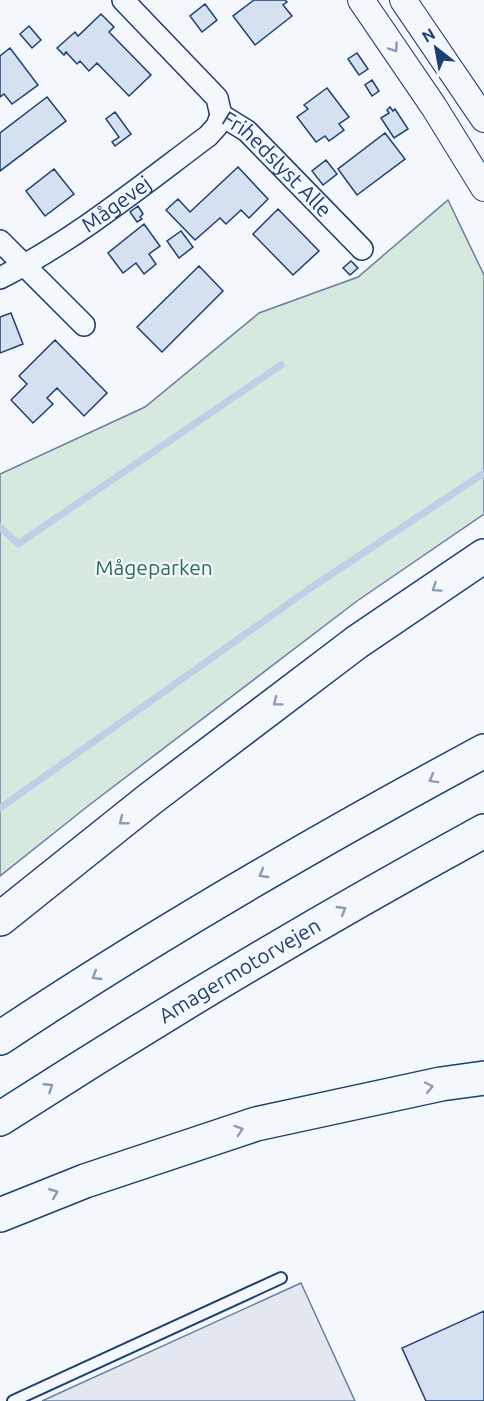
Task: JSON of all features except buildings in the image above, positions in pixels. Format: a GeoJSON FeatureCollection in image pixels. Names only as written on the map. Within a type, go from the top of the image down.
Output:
{"type":"FeatureCollection","features":[{"type":"Feature","properties":{"kind":"highway"},"geometry":{"type":"LineString","coordinates":[[0,919],[150,799],[357,642],[484,556]]}},
{"type":"Feature","properties":{"kind":"highway"},"geometry":{"type":"LineString","coordinates":[[0,1038],[52,1003],[246,884],[484,751]]}},
{"type":"Feature","properties":{"kind":"highway","name":"Amagermotorvejen"},"geometry":{"type":"LineString","coordinates":[[0,1119],[95,1057],[272,951],[484,831]]}},
{"type":"Feature","properties":{"kind":"highway"},"geometry":{"type":"LineString","coordinates":[[0,1215],[85,1180],[256,1124],[441,1084],[484,1078]]}},
{"type":"Feature","properties":{"kind":"street","name":"Frihedslyst Alle"},"geometry":{"type":"LineString","coordinates":[[123,0],[217,98],[221,115],[247,131],[362,249]]}},
{"type":"Feature","properties":{"kind":"street"},"geometry":{"type":"LineString","coordinates":[[361,0],[434,107],[484,188]]}},
{"type":"Feature","properties":{"kind":"street"},"geometry":{"type":"LineString","coordinates":[[403,0],[484,119]]}},
{"type":"Feature","properties":{"kind":"street","name":"Mågevej"},"geometry":{"type":"LineString","coordinates":[[0,278],[24,266],[86,226],[208,136],[217,126],[221,115]]}},
{"type":"Feature","properties":{"kind":"street"},"geometry":{"type":"LineString","coordinates":[[0,241],[84,325]]}},
{"type":"Feature","properties":{"kind":"lane"},"geometry":{"type":"LineString","coordinates":[[13,1401],[281,1278]]}},
{"type":"Feature","properties":{"kind":"green space","name":"Mågeparken"},"geometry":{"type":"Polygon","coordinates":[[[448,200],[484,275],[484,514],[357,601],[0,876],[0,474],[145,407],[259,313],[358,277],[448,200]]]}},
{"type":"Feature","properties":{"kind":"shaded area"},"geometry":{"type":"Polygon","coordinates":[[[301,1283],[355,1401],[42,1401],[301,1283]]]}},
{"type":"Feature","properties":{"kind":"waterway"},"geometry":{"type":"LineString","coordinates":[[0,527],[18,544],[281,365]]}},
{"type":"Feature","properties":{"kind":"waterway"},"geometry":{"type":"LineString","coordinates":[[0,808],[309,589],[484,473]]}}]}
